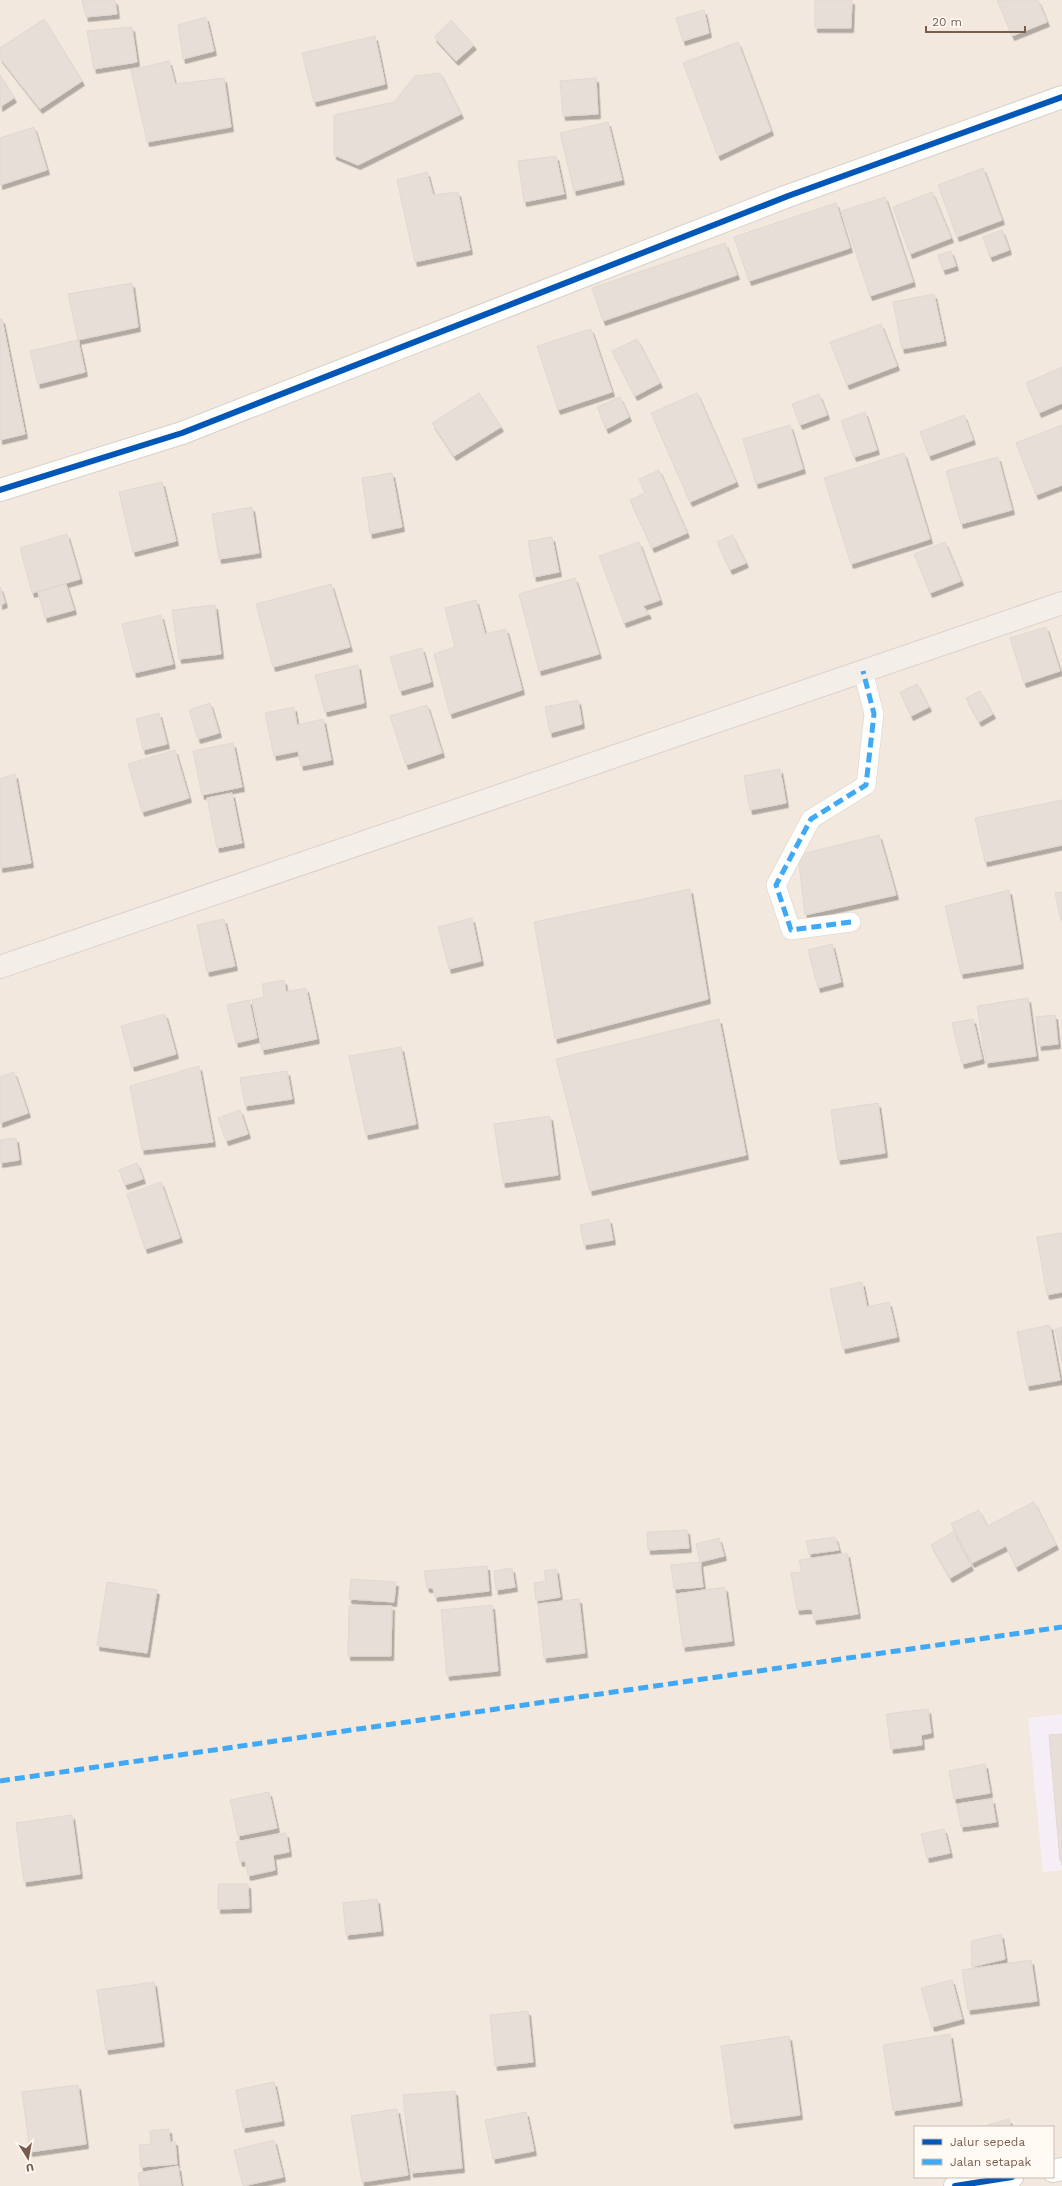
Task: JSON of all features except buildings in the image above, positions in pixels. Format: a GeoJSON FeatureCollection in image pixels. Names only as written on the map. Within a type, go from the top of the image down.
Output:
{"type":"FeatureCollection","features":[{"type":"Feature","properties":{"kind":"main road"},"geometry":{"type":"LineString","coordinates":[[0,967],[1062,603]]}},
{"type":"Feature","properties":{"kind":"street"},"geometry":{"type":"LineString","coordinates":[[0,490],[182,433],[788,196],[1062,97]]}},
{"type":"Feature","properties":{"kind":"street"},"geometry":{"type":"LineString","coordinates":[[852,922],[791,930],[776,885],[812,820],[866,785],[874,714],[863,671]]}},
{"type":"Feature","properties":{"kind":"street"},"geometry":{"type":"LineString","coordinates":[[955,2186],[1006,2178]]}},
{"type":"Feature","properties":{"kind":"shaded area"},"geometry":{"type":"Polygon","coordinates":[[[0,0],[1062,0],[1062,2186],[0,2186],[0,0]]]}},
{"type":"Feature","properties":{"kind":"shaded area"},"geometry":{"type":"Polygon","coordinates":[[[1062,1714],[1062,1870],[1043,1872],[1028,1718],[1062,1714]]]}},
{"type":"Feature","properties":{"kind":"marked path"},"geometry":{"type":"LineString","coordinates":[[851,922],[791,930],[776,885],[811,819],[866,785],[874,714],[863,671]]}},
{"type":"Feature","properties":{"kind":"marked path"},"geometry":{"type":"LineString","coordinates":[[0,1781],[1062,1627]]}},
{"type":"Feature","properties":{"kind":"cycle path"},"geometry":{"type":"LineString","coordinates":[[0,490],[182,433],[788,196],[1062,97]]}},
{"type":"Feature","properties":{"kind":"cycle path"},"geometry":{"type":"LineString","coordinates":[[955,2186],[1006,2178]]}}]}
